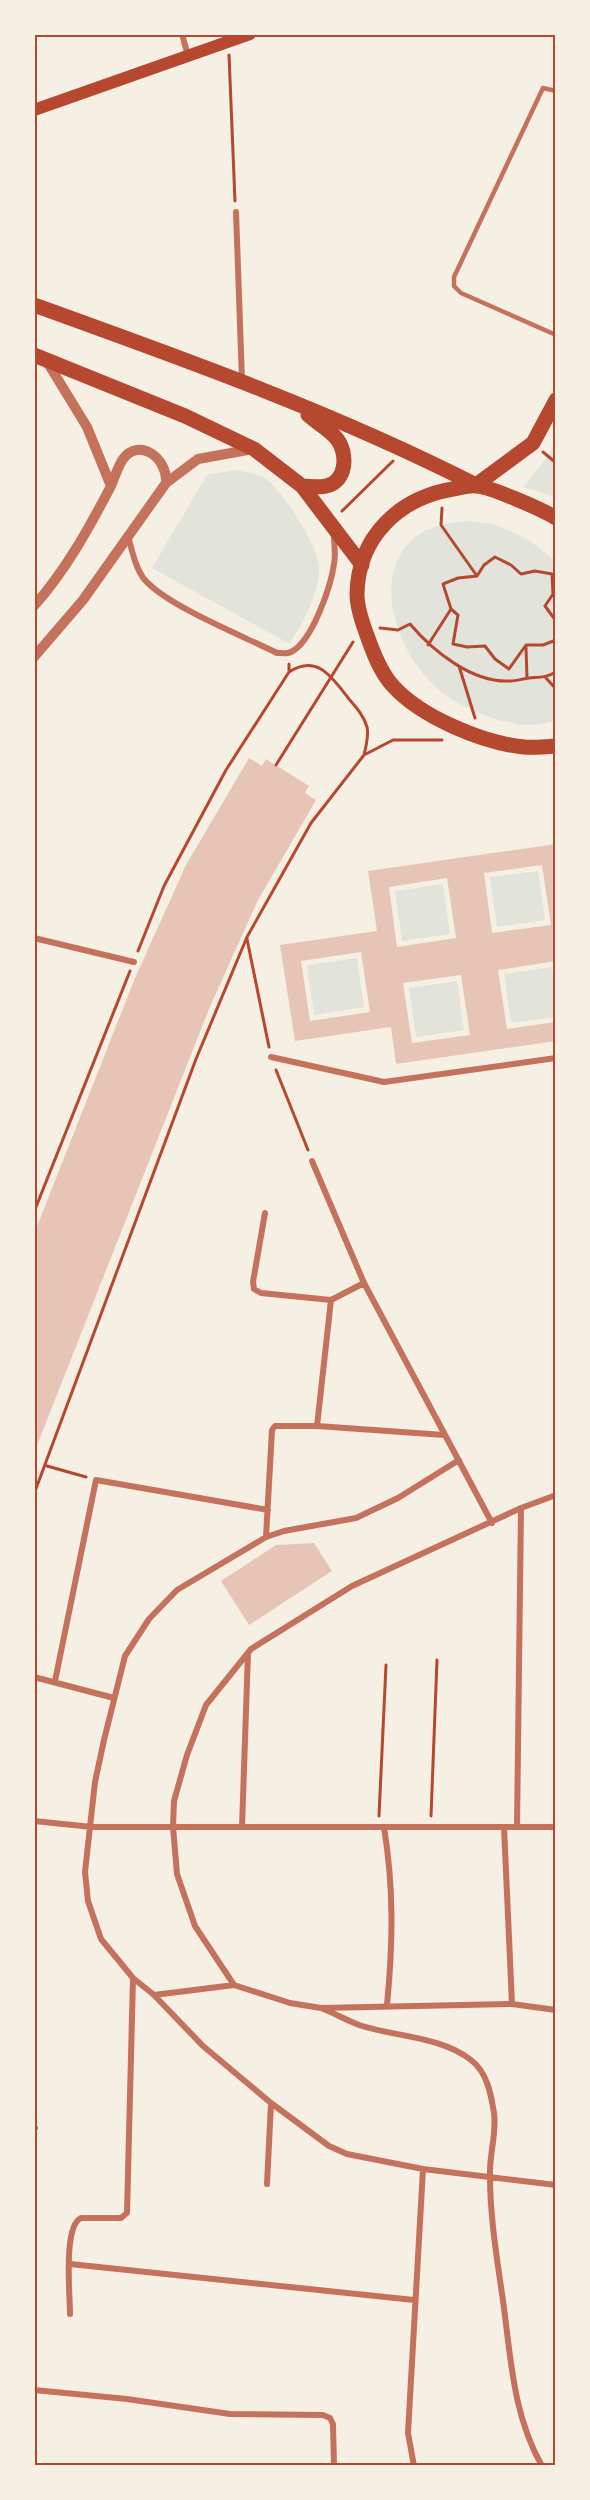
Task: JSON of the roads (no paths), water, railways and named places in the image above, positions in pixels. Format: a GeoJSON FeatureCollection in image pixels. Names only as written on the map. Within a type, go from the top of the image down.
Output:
{"type":"FeatureCollection","features":[{"type":"Feature","properties":{"kind":"main road"},"geometry":{"type":"LineString","coordinates":[[34,110],[250,34]]}},
{"type":"Feature","properties":{"kind":"main road"},"geometry":{"type":"LineString","coordinates":[[34,305],[242,383],[405,449],[476,485],[522,502],[555,518]]}},
{"type":"Feature","properties":{"kind":"main road"},"geometry":{"type":"LineString","coordinates":[[40,357],[184,416],[254,449],[302,486],[362,566]]}},
{"type":"Feature","properties":{"kind":"main road"},"geometry":{"type":"LineString","coordinates":[[555,400],[533,443],[476,485],[443,491],[412,502],[387,519],[371,543],[362,566],[357,595],[364,626],[376,660],[393,686],[416,706],[486,740],[524,747],[555,747]]}},
{"type":"Feature","properties":{"kind":"main road"},"geometry":{"type":"LineString","coordinates":[[294,404],[335,436],[345,455],[345,466],[336,481],[328,486],[302,486]]}},
{"type":"Feature","properties":{"kind":"street"},"geometry":{"type":"LineString","coordinates":[[182,34],[188,56]]}},
{"type":"Feature","properties":{"kind":"street"},"geometry":{"type":"LineString","coordinates":[[236,212],[242,383]]}},
{"type":"Feature","properties":{"kind":"street"},"geometry":{"type":"LineString","coordinates":[[40,357],[87,427],[111,486]]}},
{"type":"Feature","properties":{"kind":"street"},"geometry":{"type":"LineString","coordinates":[[34,657],[83,600],[166,483],[198,459],[254,449]]}},
{"type":"Feature","properties":{"kind":"street"},"geometry":{"type":"LineString","coordinates":[[34,606],[57,581],[89,528],[123,458],[134,452],[144,451],[160,459],[165,466],[166,483]]}},
{"type":"Feature","properties":{"kind":"street"},"geometry":{"type":"LineString","coordinates":[[128,536],[143,578],[162,596],[277,653],[289,653],[300,645],[329,588],[335,562],[332,526]]}},
{"type":"Feature","properties":{"kind":"street"},"geometry":{"type":"LineString","coordinates":[[34,938],[134,962]]}},
{"type":"Feature","properties":{"kind":"street"},"geometry":{"type":"LineString","coordinates":[[271,1057],[384,1082],[555,1058]]}},
{"type":"Feature","properties":{"kind":"street"},"geometry":{"type":"LineString","coordinates":[[312,1161],[364,1283],[492,1523]]}},
{"type":"Feature","properties":{"kind":"street"},"geometry":{"type":"LineString","coordinates":[[265,1213],[253,1282],[255,1289],[261,1293],[331,1300],[364,1283]]}},
{"type":"Feature","properties":{"kind":"street"},"geometry":{"type":"LineString","coordinates":[[317,1426],[331,1300]]}},
{"type":"Feature","properties":{"kind":"street"},"geometry":{"type":"LineString","coordinates":[[266,1537],[272,1430],[280,1425],[444,1436]]}},
{"type":"Feature","properties":{"kind":"street"},"geometry":{"type":"LineString","coordinates":[[459,1460],[398,1498],[356,1518],[284,1531],[266,1537],[177,1590],[149,1619],[125,1656],[95,1782],[92,1827],[85,1872],[88,1900],[102,1938],[133,1978],[154,1995],[203,2046],[271,2103],[329,2146],[347,2154],[423,2169],[555,2185]]}},
{"type":"Feature","properties":{"kind":"street"},"geometry":{"type":"LineString","coordinates":[[55,1681],[96,1480],[268,1510]]}},
{"type":"Feature","properties":{"kind":"street"},"geometry":{"type":"LineString","coordinates":[[234,1985],[195,1926],[177,1874],[173,1827],[174,1801],[187,1755],[206,1705],[248,1653],[351,1586],[521,1508],[555,1495]]}},
{"type":"Feature","properties":{"kind":"street"},"geometry":{"type":"LineString","coordinates":[[517,1827],[521,1508]]}},
{"type":"Feature","properties":{"kind":"street"},"geometry":{"type":"LineString","coordinates":[[242,1827],[248,1653]]}},
{"type":"Feature","properties":{"kind":"street"},"geometry":{"type":"LineString","coordinates":[[34,1677],[114,1698]]}},
{"type":"Feature","properties":{"kind":"street"},"geometry":{"type":"LineString","coordinates":[[34,1821],[92,1827],[555,1827]]}},
{"type":"Feature","properties":{"kind":"street"},"geometry":{"type":"LineString","coordinates":[[381,1827],[390,1866],[393,1944],[387,2005]]}},
{"type":"Feature","properties":{"kind":"street"},"geometry":{"type":"LineString","coordinates":[[504,1827],[512,2004]]}},
{"type":"Feature","properties":{"kind":"street"},"geometry":{"type":"LineString","coordinates":[[70,2314],[70,2245],[76,2220],[121,2218],[127,2213],[133,1978]]}},
{"type":"Feature","properties":{"kind":"street"},"geometry":{"type":"LineString","coordinates":[[154,1995],[234,1985],[290,2003],[321,2008],[512,2004],[555,2010]]}},
{"type":"Feature","properties":{"kind":"street"},"geometry":{"type":"LineString","coordinates":[[321,2008],[360,2025],[455,2049],[473,2061],[484,2074],[490,2091],[494,2116],[489,2176],[512,2371],[520,2416],[542,2466]]}},
{"type":"Feature","properties":{"kind":"street"},"geometry":{"type":"LineString","coordinates":[[267,2184],[271,2103]]}},
{"type":"Feature","properties":{"kind":"street"},"geometry":{"type":"LineString","coordinates":[[414,2466],[408,2433],[423,2169]]}},
{"type":"Feature","properties":{"kind":"street"},"geometry":{"type":"LineString","coordinates":[[70,2264],[414,2301]]}},
{"type":"Feature","properties":{"kind":"street"},"geometry":{"type":"LineString","coordinates":[[34,2390],[127,2399],[230,2414],[324,2415],[330,2418],[333,2424],[334,2466]]}},
{"type":"Feature","properties":{"kind":"lane"},"geometry":{"type":"LineString","coordinates":[[555,91],[543,88],[454,277],[454,286],[461,292],[555,335]]}}]}
